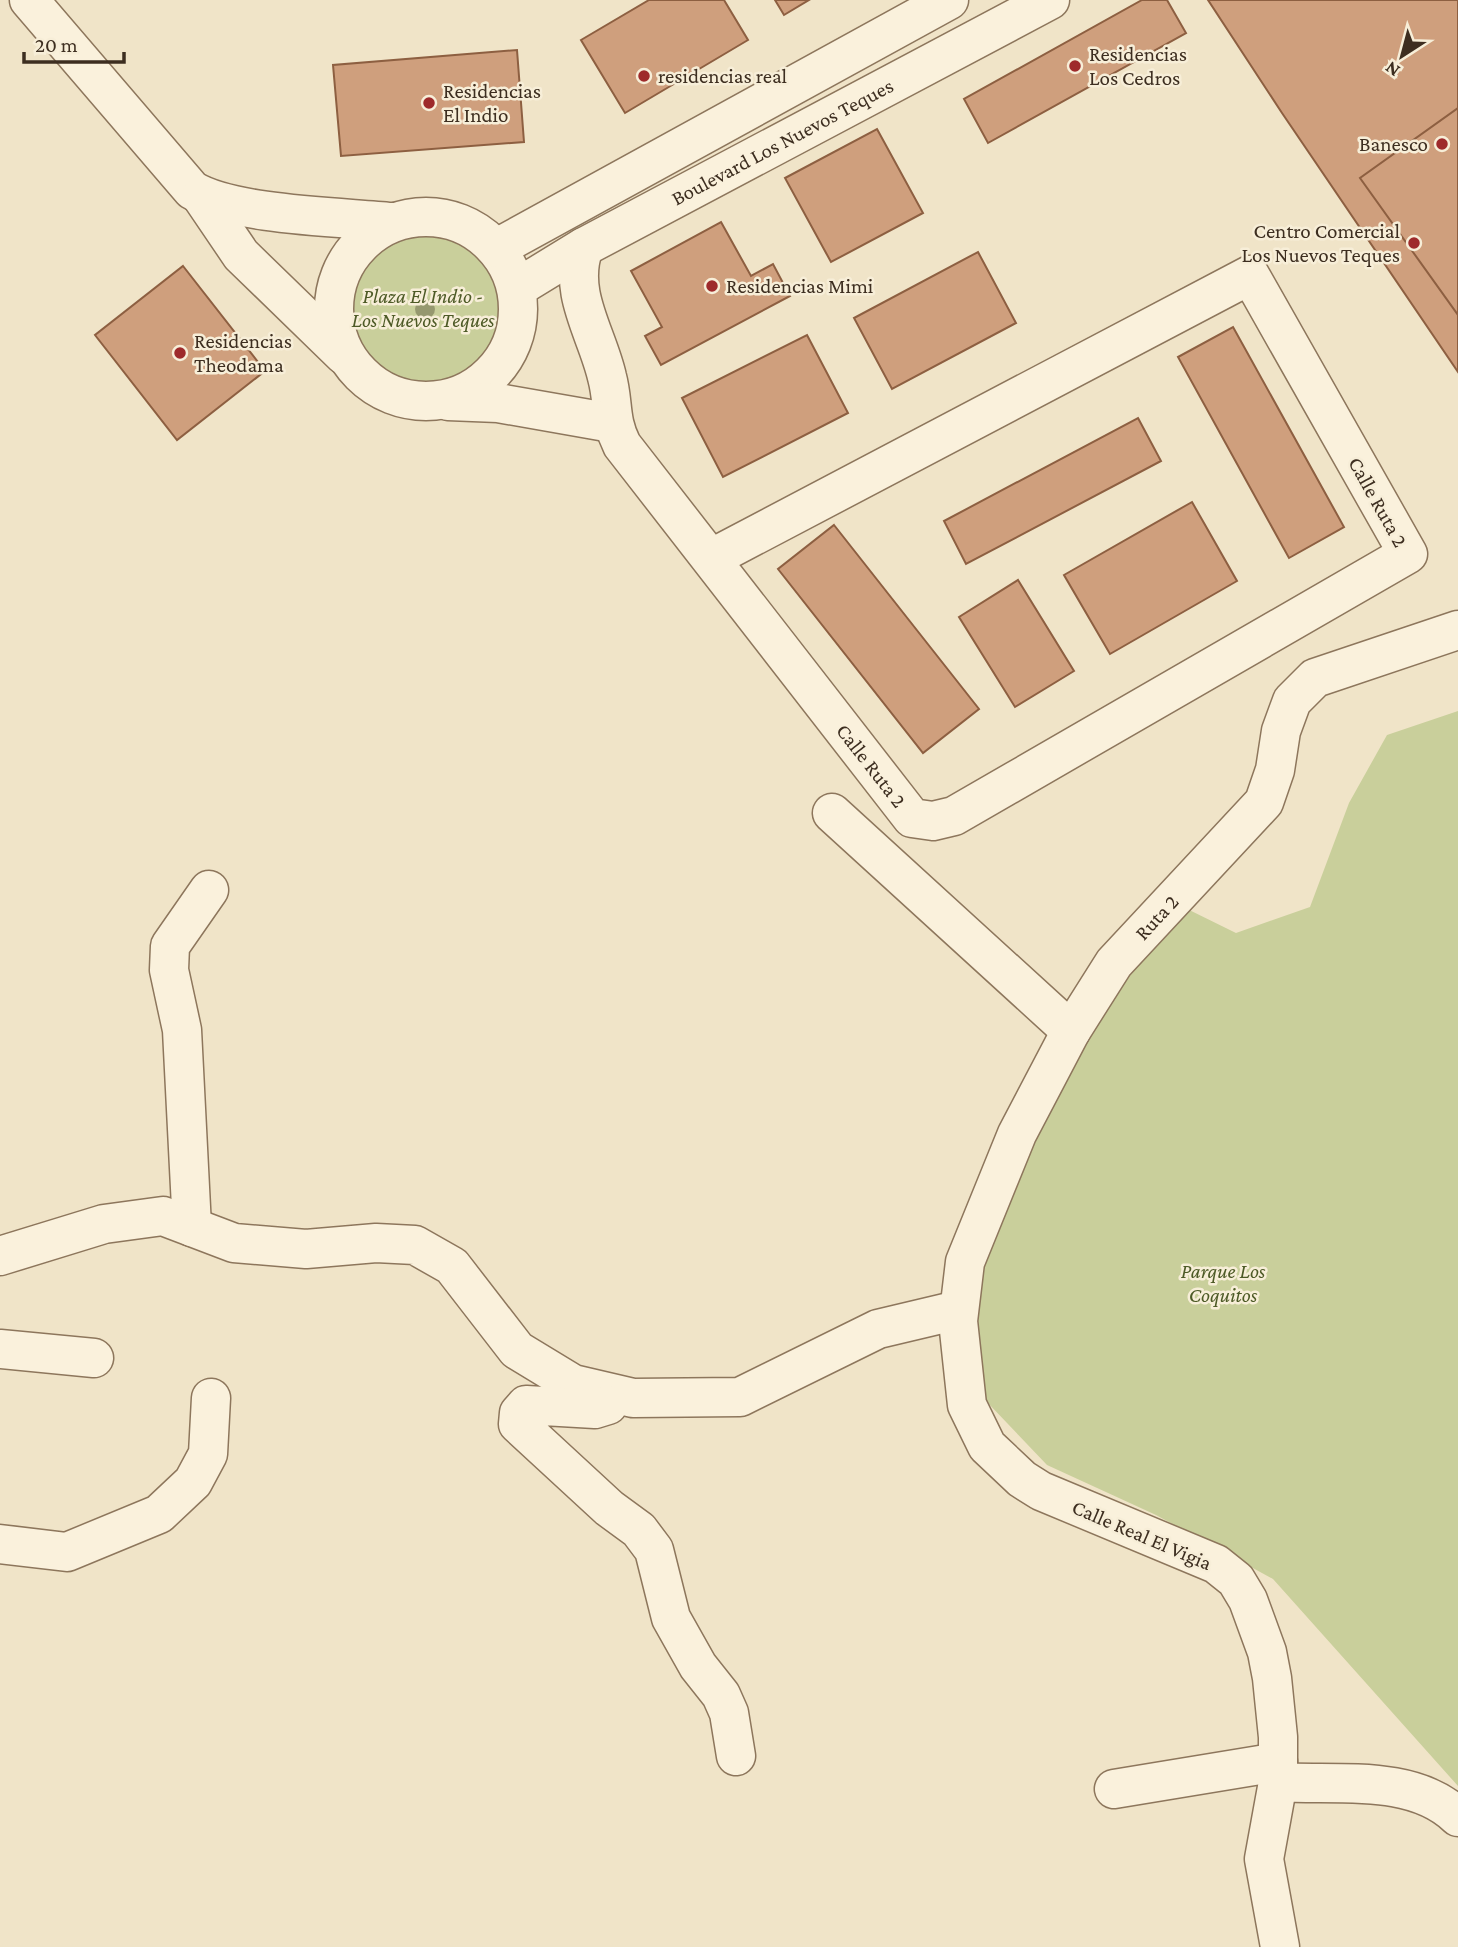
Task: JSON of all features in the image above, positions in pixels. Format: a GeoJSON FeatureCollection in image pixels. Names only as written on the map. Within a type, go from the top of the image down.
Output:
{"type":"FeatureCollection","features":[{"type":"Feature","properties":{"kind":"street"},"geometry":{"type":"LineString","coordinates":[[29,0],[192,190],[201,196],[266,210],[391,222]]}},
{"type":"Feature","properties":{"kind":"street","name":"Boulevard Los Nuevos Teques"},"geometry":{"type":"LineString","coordinates":[[497,248],[949,0]]}},
{"type":"Feature","properties":{"kind":"street","name":"Boulevard Los Nuevos Teques"},"geometry":{"type":"LineString","coordinates":[[517,288],[584,247],[1050,0]]}},
{"type":"Feature","properties":{"kind":"street"},"geometry":{"type":"LineString","coordinates":[[201,196],[241,255],[351,361],[364,378],[388,394],[418,401],[498,403],[617,434],[608,380],[597,341],[584,316],[578,264],[584,247]]}},
{"type":"Feature","properties":{"kind":"street"},"geometry":{"type":"LineString","coordinates":[[351,361],[335,328],[333,311],[341,270],[353,251],[370,234],[391,222],[414,216],[445,218],[473,229],[497,248],[509,267],[517,288],[517,327],[512,346],[497,370],[474,389],[447,400],[418,401]]}},
{"type":"Feature","properties":{"kind":"street","name":"Calle Ruta 2"},"geometry":{"type":"LineString","coordinates":[[617,434],[712,558],[912,818],[933,821],[954,816],[1408,554],[1250,275],[712,558]]}},
{"type":"Feature","properties":{"kind":"street","name":"Ruta 2"},"geometry":{"type":"LineString","coordinates":[[958,1310],[965,1262],[985,1209],[1017,1134],[1070,1031],[1114,963],[1264,802],[1275,770],[1281,731],[1292,701],[1315,678],[1458,630]]}},
{"type":"Feature","properties":{"kind":"street"},"geometry":{"type":"LineString","coordinates":[[832,813],[1070,1031]]}},
{"type":"Feature","properties":{"kind":"street"},"geometry":{"type":"LineString","coordinates":[[192,1227],[181,1030],[169,970],[170,946],[209,890]]}},
{"type":"Feature","properties":{"kind":"street"},"geometry":{"type":"LineString","coordinates":[[0,1256],[104,1224],[163,1216],[234,1243],[306,1249],[376,1243],[415,1245],[452,1266],[517,1350],[573,1384],[634,1398],[740,1397],[878,1328],[958,1310]]}},
{"type":"Feature","properties":{"kind":"street","name":"Calle Real El Vigia"},"geometry":{"type":"LineString","coordinates":[[958,1310],[960,1360],[967,1405],[987,1446],[1041,1491],[1216,1564],[1236,1580],[1248,1600],[1267,1652],[1276,1711],[1278,1772],[1264,1858],[1280,1947]]}},
{"type":"Feature","properties":{"kind":"street"},"geometry":{"type":"LineString","coordinates":[[0,1349],[94,1358]]}},
{"type":"Feature","properties":{"kind":"street"},"geometry":{"type":"LineString","coordinates":[[0,1544],[66,1552],[159,1514],[193,1482],[208,1454],[211,1398]]}},
{"type":"Feature","properties":{"kind":"street"},"geometry":{"type":"LineString","coordinates":[[634,1398],[594,1409],[526,1405],[519,1413],[518,1424],[609,1508],[639,1530],[654,1550],[671,1618],[698,1666],[721,1695],[729,1713],[736,1756]]}},
{"type":"Feature","properties":{"kind":"street"},"geometry":{"type":"LineString","coordinates":[[1114,1790],[1278,1772],[1329,1782],[1422,1794],[1447,1807],[1458,1817]]}},
{"type":"Feature","properties":{"kind":"green space","name":"Plaza El Indio - Los Nuevos Teques"},"geometry":{"type":"Polygon","coordinates":[[[414,216],[450,224],[476,237],[497,258],[517,288],[504,346],[484,375],[452,393],[430,397],[393,395],[367,380],[351,362],[340,341],[335,318],[335,295],[340,272],[352,251],[375,231],[414,216]]]}},
{"type":"Feature","properties":{"kind":"green space","name":"Parque Los Coquitos"},"geometry":{"type":"Polygon","coordinates":[[[1458,711],[1458,1786],[1273,1579],[1156,1515],[1047,1465],[986,1401],[972,1273],[1098,999],[1173,902],[1236,933],[1310,907],[1349,803],[1387,735],[1458,711]]]}},
{"type":"Feature","properties":{"kind":"building","name":"residencias real"},"geometry":{"type":"Polygon","coordinates":[[[649,0],[724,0],[748,40],[625,113],[581,40],[649,0]]]}},
{"type":"Feature","properties":{"kind":"building"},"geometry":{"type":"Polygon","coordinates":[[[775,0],[809,0],[784,15],[775,0]]]}},
{"type":"Feature","properties":{"kind":"building","name":"Residencias Los Cedros"},"geometry":{"type":"Polygon","coordinates":[[[1142,0],[1167,0],[1186,33],[988,143],[964,99],[1142,0]]]}},
{"type":"Feature","properties":{"kind":"building","name":"Centro Comercial Los Nuevos Teques"},"geometry":{"type":"Polygon","coordinates":[[[1208,0],[1458,0],[1458,372],[1282,113],[1208,0]]]}},
{"type":"Feature","properties":{"kind":"building","name":"Residencias El Indio"},"geometry":{"type":"Polygon","coordinates":[[[517,50],[524,142],[341,156],[333,65],[517,50]]]}},
{"type":"Feature","properties":{"kind":"building"},"geometry":{"type":"Polygon","coordinates":[[[1458,108],[1458,315],[1360,178],[1458,108]]]}},
{"type":"Feature","properties":{"kind":"building"},"geometry":{"type":"Polygon","coordinates":[[[877,129],[923,213],[831,262],[785,178],[877,129]]]}},
{"type":"Feature","properties":{"kind":"building","name":"Residencias Mimi"},"geometry":{"type":"Polygon","coordinates":[[[721,222],[751,276],[773,264],[790,296],[661,365],[645,336],[662,327],[631,271],[721,222]]]}},
{"type":"Feature","properties":{"kind":"building"},"geometry":{"type":"Polygon","coordinates":[[[978,252],[1016,323],[892,389],[854,318],[978,252]]]}},
{"type":"Feature","properties":{"kind":"building","name":"Residencias Theodama"},"geometry":{"type":"Polygon","coordinates":[[[183,266],[265,371],[177,440],[95,335],[183,266]]]}},
{"type":"Feature","properties":{"kind":"building"},"geometry":{"type":"Polygon","coordinates":[[[1233,327],[1344,527],[1289,558],[1178,357],[1233,327]]]}},
{"type":"Feature","properties":{"kind":"building"},"geometry":{"type":"Polygon","coordinates":[[[807,335],[848,413],[723,477],[682,398],[807,335]]]}},
{"type":"Feature","properties":{"kind":"building"},"geometry":{"type":"Polygon","coordinates":[[[1138,418],[1161,461],[966,564],[944,521],[1138,418]]]}},
{"type":"Feature","properties":{"kind":"building"},"geometry":{"type":"Polygon","coordinates":[[[1192,502],[1237,581],[1110,654],[1064,575],[1192,502]]]}},
{"type":"Feature","properties":{"kind":"building"},"geometry":{"type":"Polygon","coordinates":[[[834,525],[979,709],[923,753],[778,569],[834,525]]]}},
{"type":"Feature","properties":{"kind":"building"},"geometry":{"type":"Polygon","coordinates":[[[1018,580],[1074,671],[1015,707],[959,617],[1018,580]]]}},
{"type":"Feature","properties":{"kind":"place","name":"Residencias Los Cedros"},"geometry":{"type":"Point","coordinates":[1075,66]}},
{"type":"Feature","properties":{"kind":"place","name":"residencias real"},"geometry":{"type":"Point","coordinates":[644,76]}},
{"type":"Feature","properties":{"kind":"place","name":"Residencias El Indio"},"geometry":{"type":"Point","coordinates":[429,103]}},
{"type":"Feature","properties":{"kind":"place","name":"Banesco"},"geometry":{"type":"Point","coordinates":[1442,144]}},
{"type":"Feature","properties":{"kind":"place","name":"Centro Comercial Los Nuevos Teques"},"geometry":{"type":"Point","coordinates":[1414,243]}},
{"type":"Feature","properties":{"kind":"place","name":"Residencias Mimi"},"geometry":{"type":"Point","coordinates":[712,286]}},
{"type":"Feature","properties":{"kind":"place","name":"Residencias Theodama"},"geometry":{"type":"Point","coordinates":[180,353]}}]}
